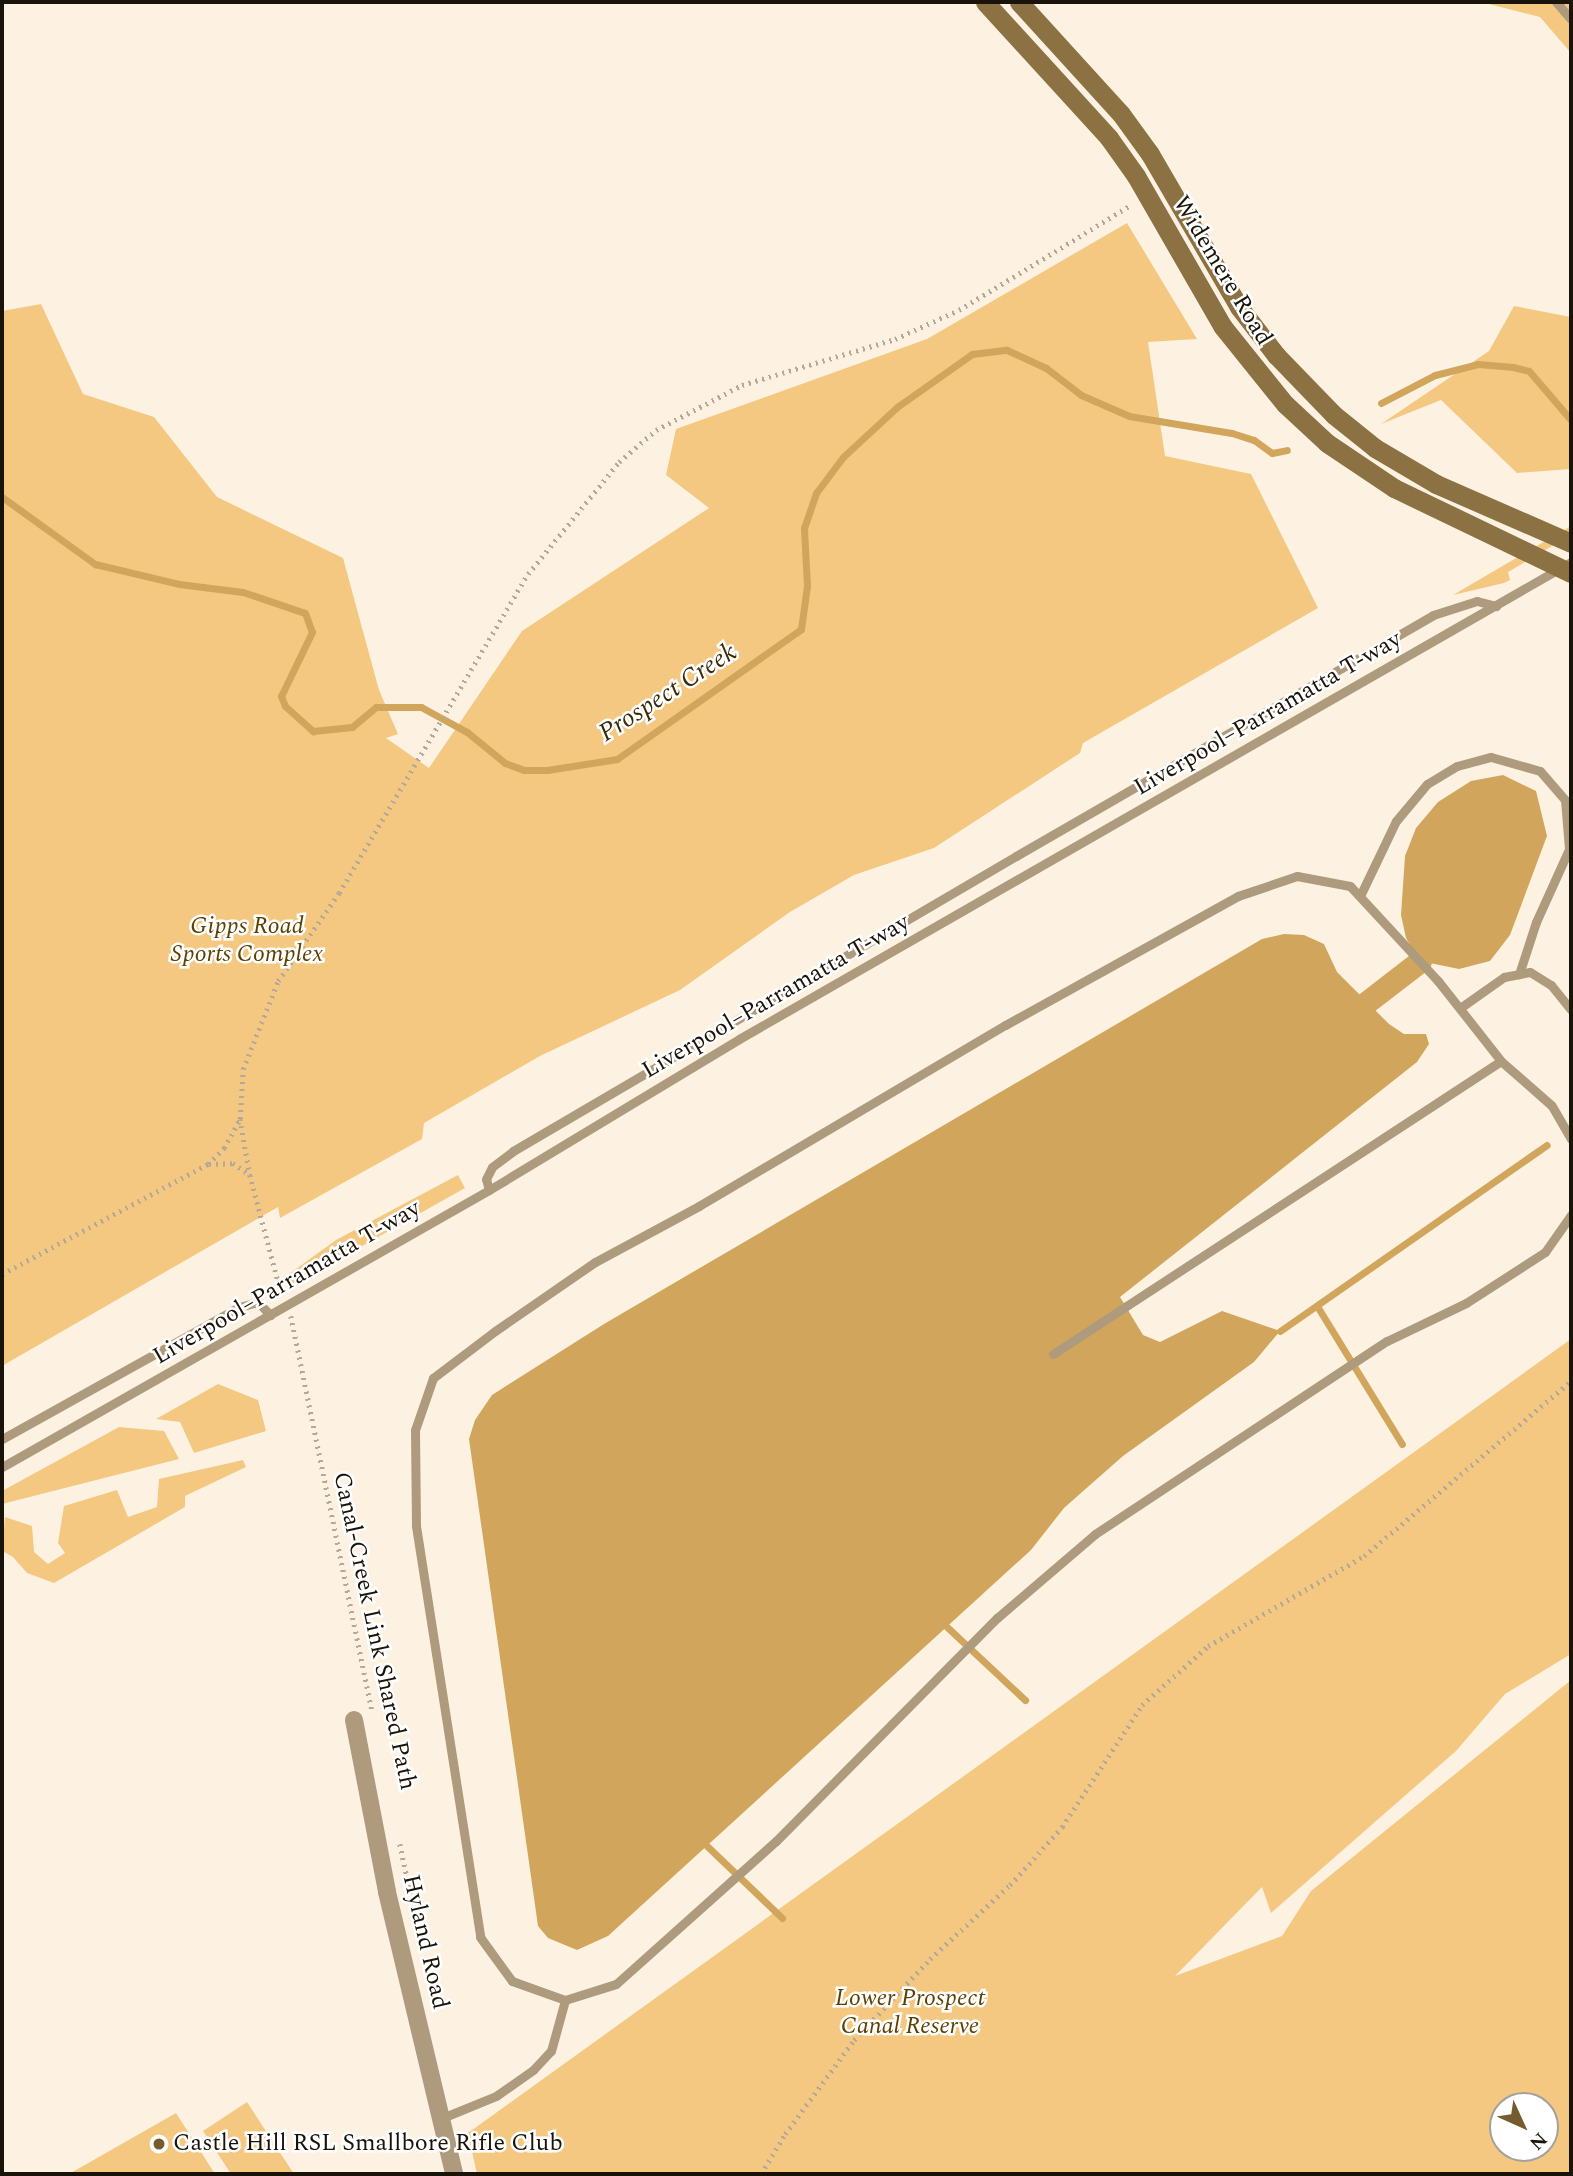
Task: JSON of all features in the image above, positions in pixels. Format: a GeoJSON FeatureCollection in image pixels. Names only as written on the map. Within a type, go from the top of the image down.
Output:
{"type":"FeatureCollection","features":[{"type":"Feature","properties":{"kind":"main road","name":"Widemere Road"},"geometry":{"type":"LineString","coordinates":[[985,2],[1109,138],[1136,176],[1236,346],[1285,404],[1326,443],[1360,467],[1475,529],[1535,557],[1567,568]]}},
{"type":"Feature","properties":{"kind":"main road","name":"Widemere Road"},"geometry":{"type":"LineString","coordinates":[[1019,2],[1087,75],[1150,153],[1257,331],[1334,415],[1375,448],[1436,484],[1567,541]]}},
{"type":"Feature","properties":{"kind":"street","name":"Hyland Road"},"geometry":{"type":"LineString","coordinates":[[355,1720],[387,1892],[454,2174]]}},
{"type":"Feature","properties":{"kind":"lane"},"geometry":{"type":"LineString","coordinates":[[1556,2],[1571,19]]}},
{"type":"Feature","properties":{"kind":"lane","name":"Liverpool–Parramatta T-way"},"geometry":{"type":"LineString","coordinates":[[2,1467],[489,1190],[739,1039],[1567,568]]}},
{"type":"Feature","properties":{"kind":"lane"},"geometry":{"type":"LineString","coordinates":[[489,1190],[486,1180],[492,1167],[513,1151],[1016,856],[1433,615],[1477,601],[1496,606]]}},
{"type":"Feature","properties":{"kind":"lane"},"geometry":{"type":"LineString","coordinates":[[1360,896],[1396,821],[1427,784],[1457,766],[1492,757],[1540,771],[1565,800],[1569,849],[1536,922],[1519,974]]}},
{"type":"Feature","properties":{"kind":"lane"},"geometry":{"type":"LineString","coordinates":[[1571,1139],[1551,1105],[1501,1061],[1460,1008],[1350,886],[1297,876],[1238,896],[595,1262],[433,1378],[415,1430],[416,1526],[480,1937],[512,1981],[565,2000],[616,1984],[776,1841],[997,1618],[1095,1534],[1387,1341],[1466,1303],[1545,1252],[1571,1215]]}},
{"type":"Feature","properties":{"kind":"lane"},"geometry":{"type":"LineString","coordinates":[[1460,1008],[1504,977],[1530,972],[1551,985],[1571,1010]]}},
{"type":"Feature","properties":{"kind":"lane"},"geometry":{"type":"LineString","coordinates":[[1053,1354],[1501,1061]]}},
{"type":"Feature","properties":{"kind":"lane"},"geometry":{"type":"LineString","coordinates":[[2,1439],[239,1307],[258,1302],[270,1315]]}},
{"type":"Feature","properties":{"kind":"lane"},"geometry":{"type":"LineString","coordinates":[[442,2118],[496,2096],[533,2070],[551,2051],[565,2000]]}},
{"type":"Feature","properties":{"kind":"path"},"geometry":{"type":"LineString","coordinates":[[1127,193],[1139,215]]}},
{"type":"Feature","properties":{"kind":"path"},"geometry":{"type":"LineString","coordinates":[[282,1295],[263,1231],[240,1119],[243,1069],[278,981],[339,893],[528,575],[573,514],[619,462],[656,430],[742,385],[895,339],[959,310],[1133,204]]}},
{"type":"Feature","properties":{"kind":"path"},"geometry":{"type":"LineString","coordinates":[[2,1274],[208,1164],[224,1148],[240,1119]]}},
{"type":"Feature","properties":{"kind":"path"},"geometry":{"type":"LineString","coordinates":[[208,1164],[233,1163],[250,1175]]}},
{"type":"Feature","properties":{"kind":"path","name":"Canal-Creek Link Shared Path"},"geometry":{"type":"LineString","coordinates":[[292,1318],[374,1719]]}},
{"type":"Feature","properties":{"kind":"path"},"geometry":{"type":"LineString","coordinates":[[761,2174],[785,2134],[854,2040],[930,1959],[1010,1885],[1062,1827],[1142,1705],[1208,1646],[1364,1556],[1571,1381]]}},
{"type":"Feature","properties":{"kind":"path"},"geometry":{"type":"LineString","coordinates":[[398,1835],[416,1923]]}},
{"type":"Feature","properties":{"kind":"green space"},"geometry":{"type":"Polygon","coordinates":[[[1481,2],[1571,2],[1571,53],[1540,17],[1481,2]]]}},
{"type":"Feature","properties":{"kind":"green space","name":"Gipps Road Sports Complex"},"geometry":{"type":"Polygon","coordinates":[[[1127,223],[1197,339],[1148,342],[1165,456],[1251,474],[1318,608],[1083,743],[1080,753],[934,848],[854,875],[790,912],[680,990],[540,1056],[424,1123],[422,1139],[280,1218],[278,1207],[2,1366],[2,311],[41,304],[83,394],[154,417],[217,497],[343,558],[379,690],[398,734],[386,738],[429,768],[522,631],[709,508],[666,475],[676,429],[927,339],[1127,223]]]}},
{"type":"Feature","properties":{"kind":"green space"},"geometry":{"type":"Polygon","coordinates":[[[1514,306],[1571,317],[1571,469],[1517,473],[1441,400],[1381,424],[1489,351],[1514,306]]]}},
{"type":"Feature","properties":{"kind":"green space"},"geometry":{"type":"Polygon","coordinates":[[[1571,526],[1571,535],[1508,572],[1510,580],[1453,595],[1571,526]]]}},
{"type":"Feature","properties":{"kind":"green space"},"geometry":{"type":"Polygon","coordinates":[[[458,1175],[465,1188],[291,1286],[285,1277],[336,1240],[458,1175]]]}},
{"type":"Feature","properties":{"kind":"green space","name":"Lower Prospect Canal Reserve"},"geometry":{"type":"Polygon","coordinates":[[[1571,1339],[1571,1654],[1505,1694],[1456,1751],[1271,1913],[1262,1887],[1175,1976],[1282,1936],[1311,1891],[1571,1680],[1571,2174],[477,2174],[468,2133],[1571,1339]]]}},
{"type":"Feature","properties":{"kind":"green space"},"geometry":{"type":"Polygon","coordinates":[[[218,1384],[258,1400],[266,1431],[194,1453],[180,1422],[156,1419],[218,1384]]]}},
{"type":"Feature","properties":{"kind":"green space"},"geometry":{"type":"Polygon","coordinates":[[[119,1427],[164,1431],[179,1459],[2,1504],[2,1491],[119,1427]]]}},
{"type":"Feature","properties":{"kind":"green space"},"geometry":{"type":"Polygon","coordinates":[[[243,1460],[246,1467],[185,1496],[185,1507],[54,1583],[27,1573],[13,1557],[2,1551],[5,1517],[32,1526],[34,1552],[48,1564],[65,1553],[58,1543],[64,1506],[117,1490],[128,1517],[157,1507],[159,1479],[243,1460]]]}},
{"type":"Feature","properties":{"kind":"green space"},"geometry":{"type":"Polygon","coordinates":[[[247,2102],[294,2174],[231,2174],[203,2131],[247,2102]]]}},
{"type":"Feature","properties":{"kind":"green space","name":"Castle Hill RSL Smallbore Rifle Club"},"geometry":{"type":"Polygon","coordinates":[[[176,2113],[215,2174],[69,2174],[176,2113]]]}},
{"type":"Feature","properties":{"kind":"shaded area"},"geometry":{"type":"Polygon","coordinates":[[[1503,775],[1536,791],[1547,836],[1510,935],[1490,961],[1459,969],[1420,961],[1406,938],[1401,915],[1405,856],[1416,828],[1438,802],[1471,781],[1503,775]]]}},
{"type":"Feature","properties":{"kind":"shaded area"},"geometry":{"type":"Polygon","coordinates":[[[1284,934],[1304,935],[1324,944],[1337,972],[1389,1024],[1404,1034],[1426,1034],[1429,1044],[1417,1062],[1120,1297],[1143,1335],[1160,1342],[1222,1311],[1280,1331],[1254,1362],[1123,1456],[1064,1508],[1031,1550],[608,1936],[577,1950],[548,1938],[538,1926],[469,1439],[475,1420],[492,1395],[604,1324],[1262,939],[1284,934]]]}},
{"type":"Feature","properties":{"kind":"waterway","name":"Prospect Creek"},"geometry":{"type":"LineString","coordinates":[[2,497],[95,564],[179,584],[243,592],[305,613],[312,632],[281,696],[285,706],[313,731],[352,727],[376,707],[421,707],[467,732],[505,763],[524,770],[547,770],[617,759],[801,629],[807,586],[804,528],[816,493],[843,457],[897,407],[972,354],[1007,350],[1046,368],[1081,395],[1129,416],[1232,433],[1254,440],[1272,453],[1287,450]]}},
{"type":"Feature","properties":{"kind":"waterway","name":"Prospect Creek"},"geometry":{"type":"LineString","coordinates":[[1381,403],[1435,375],[1478,364],[1513,367],[1529,371],[1571,420]]}},
{"type":"Feature","properties":{"kind":"waterway"},"geometry":{"type":"LineString","coordinates":[[1367,1002],[1420,961]]}},
{"type":"Feature","properties":{"kind":"waterway"},"geometry":{"type":"LineString","coordinates":[[1280,1331],[1547,1145]]}},
{"type":"Feature","properties":{"kind":"waterway"},"geometry":{"type":"LineString","coordinates":[[1317,1306],[1402,1444]]}},
{"type":"Feature","properties":{"kind":"waterway"},"geometry":{"type":"LineString","coordinates":[[947,1627],[1025,1700]]}},
{"type":"Feature","properties":{"kind":"waterway"},"geometry":{"type":"LineString","coordinates":[[707,1846],[782,1918]]}},
{"type":"Feature","properties":{"kind":"place","name":"Castle Hill RSL Smallbore Rifle Club"},"geometry":{"type":"Point","coordinates":[159,2144]}}]}
